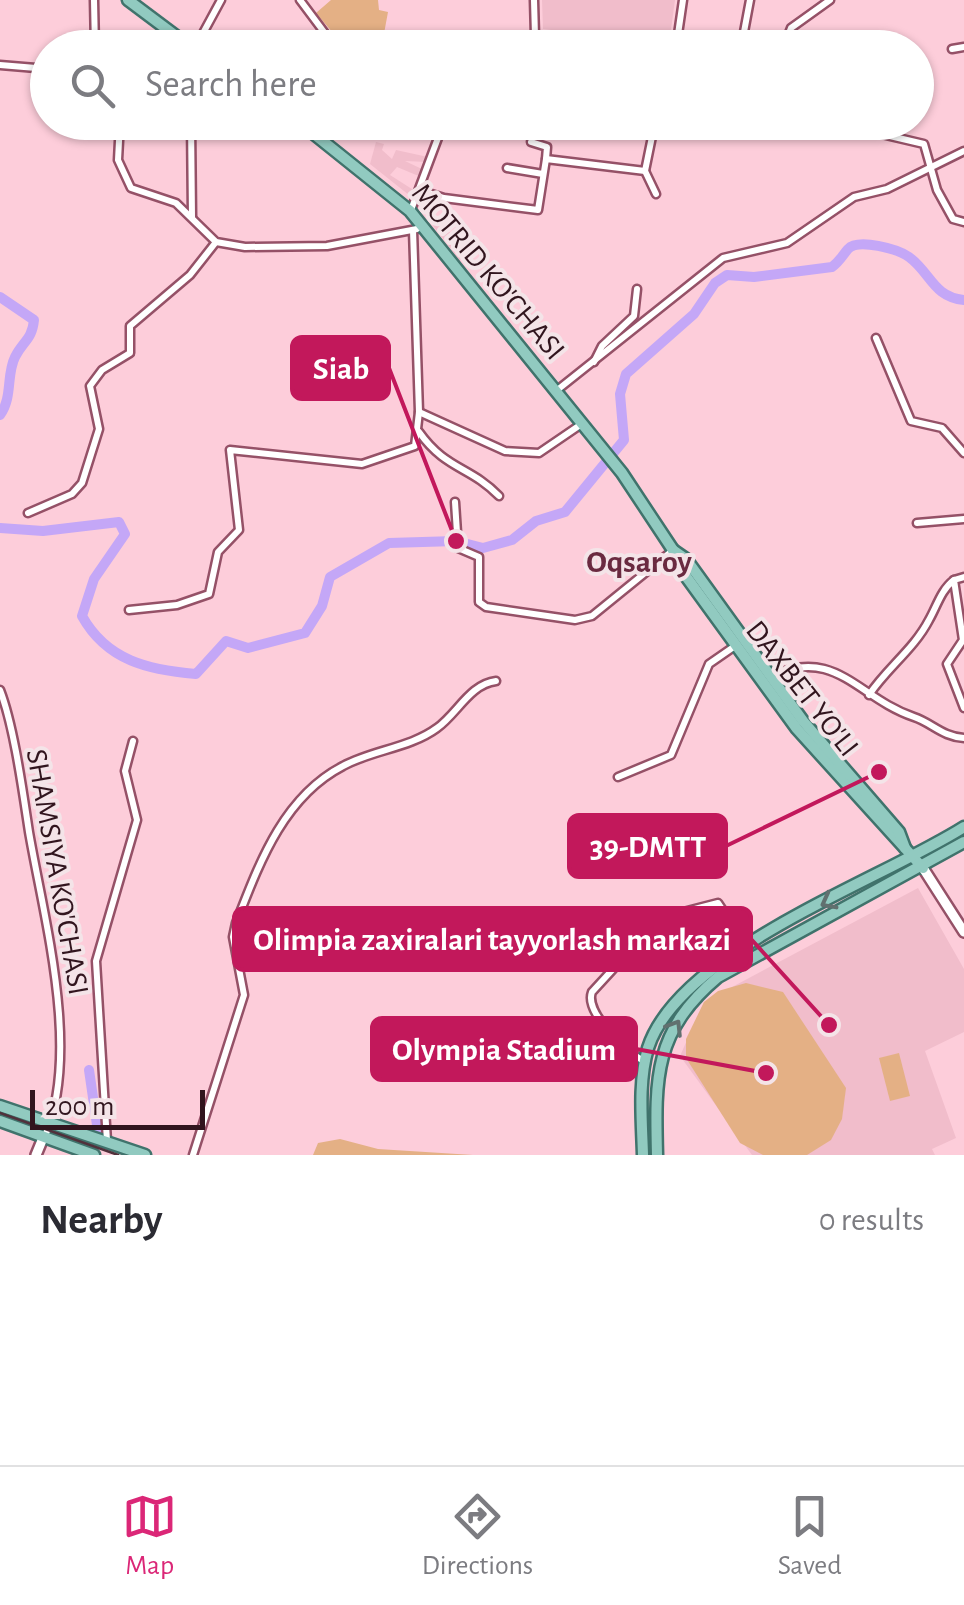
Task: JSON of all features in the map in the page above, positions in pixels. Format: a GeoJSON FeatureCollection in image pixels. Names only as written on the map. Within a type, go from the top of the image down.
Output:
{"type":"FeatureCollection","features":[{"type":"Feature","properties":{"kind":"main road"},"geometry":{"type":"LineString","coordinates":[[128,0],[169,30]]}},
{"type":"Feature","properties":{"kind":"main road","name":"MOTRID KO'CHASI"},"geometry":{"type":"LineString","coordinates":[[321,140],[410,211],[418,229],[622,473]]}},
{"type":"Feature","properties":{"kind":"main road","name":"DAXBET YO'LI"},"geometry":{"type":"LineString","coordinates":[[622,473],[673,550],[677,564],[796,729],[923,868]]}},
{"type":"Feature","properties":{"kind":"main road","name":"DAXBET YO'LI"},"geometry":{"type":"LineString","coordinates":[[673,550],[686,559],[834,760],[899,832],[905,848]]}},
{"type":"Feature","properties":{"kind":"main road"},"geometry":{"type":"LineString","coordinates":[[642,1155],[645,1062],[653,1036],[677,1000],[710,968],[746,946],[964,827]]}},
{"type":"Feature","properties":{"kind":"main road"},"geometry":{"type":"LineString","coordinates":[[657,1155],[658,1065],[665,1042],[696,996],[733,968],[923,868],[964,842]]}},
{"type":"Feature","properties":{"kind":"main road"},"geometry":{"type":"LineString","coordinates":[[923,868],[964,932]]}},
{"type":"Feature","properties":{"kind":"main road"},"geometry":{"type":"LineString","coordinates":[[0,1106],[145,1155]]}},
{"type":"Feature","properties":{"kind":"main road"},"geometry":{"type":"LineString","coordinates":[[0,1121],[94,1155]]}},
{"type":"Feature","properties":{"kind":"main road"},"geometry":{"type":"LineString","coordinates":[[36,1155],[43,1138]]}},
{"type":"Feature","properties":{"kind":"street"},"geometry":{"type":"LineString","coordinates":[[94,0],[94,30]]}},
{"type":"Feature","properties":{"kind":"street"},"geometry":{"type":"LineString","coordinates":[[204,30],[222,0]]}},
{"type":"Feature","properties":{"kind":"street"},"geometry":{"type":"LineString","coordinates":[[300,0],[322,30]]}},
{"type":"Feature","properties":{"kind":"street"},"geometry":{"type":"LineString","coordinates":[[534,0],[535,30]]}},
{"type":"Feature","properties":{"kind":"street"},"geometry":{"type":"LineString","coordinates":[[679,30],[683,0]]}},
{"type":"Feature","properties":{"kind":"street"},"geometry":{"type":"LineString","coordinates":[[744,30],[750,0]]}},
{"type":"Feature","properties":{"kind":"street"},"geometry":{"type":"LineString","coordinates":[[790,30],[830,0]]}},
{"type":"Feature","properties":{"kind":"street"},"geometry":{"type":"LineString","coordinates":[[952,48],[964,47]]}},
{"type":"Feature","properties":{"kind":"street"},"geometry":{"type":"LineString","coordinates":[[0,65],[30,68]]}},
{"type":"Feature","properties":{"kind":"street"},"geometry":{"type":"LineString","coordinates":[[119,140],[118,160],[130,188],[176,203],[216,242],[244,247],[328,246],[418,229],[420,412],[415,446],[362,464],[230,450],[239,530],[218,552],[209,594],[177,604],[129,610]]}},
{"type":"Feature","properties":{"kind":"street"},"geometry":{"type":"LineString","coordinates":[[191,140],[192,218]]}},
{"type":"Feature","properties":{"kind":"street"},"geometry":{"type":"LineString","coordinates":[[410,211],[437,140]]}},
{"type":"Feature","properties":{"kind":"street"},"geometry":{"type":"LineString","coordinates":[[652,140],[646,171],[656,194]]}},
{"type":"Feature","properties":{"kind":"street"},"geometry":{"type":"LineString","coordinates":[[907,140],[924,144],[944,208],[952,220],[964,222]]}},
{"type":"Feature","properties":{"kind":"street"},"geometry":{"type":"LineString","coordinates":[[418,190],[444,198],[538,210],[547,147],[532,142]]}},
{"type":"Feature","properties":{"kind":"street"},"geometry":{"type":"LineString","coordinates":[[556,391],[723,258],[786,242],[854,197],[887,190],[964,151]]}},
{"type":"Feature","properties":{"kind":"street"},"geometry":{"type":"LineString","coordinates":[[546,158],[592,168],[646,171]]}},
{"type":"Feature","properties":{"kind":"street"},"geometry":{"type":"LineString","coordinates":[[506,168],[543,174]]}},
{"type":"Feature","properties":{"kind":"street"},"geometry":{"type":"LineString","coordinates":[[28,513],[72,494],[82,482],[99,429],[90,386],[102,370],[130,353],[130,326],[190,275],[216,242]]}},
{"type":"Feature","properties":{"kind":"street"},"geometry":{"type":"LineString","coordinates":[[593,363],[602,346],[634,316],[636,288]]}},
{"type":"Feature","properties":{"kind":"street"},"geometry":{"type":"LineString","coordinates":[[876,338],[911,421],[942,428],[964,453]]}},
{"type":"Feature","properties":{"kind":"street"},"geometry":{"type":"LineString","coordinates":[[420,412],[505,451],[538,453],[583,423]]}},
{"type":"Feature","properties":{"kind":"street"},"geometry":{"type":"LineString","coordinates":[[418,431],[441,460],[482,479],[498,496]]}},
{"type":"Feature","properties":{"kind":"street"},"geometry":{"type":"LineString","coordinates":[[455,502],[458,544],[479,557],[482,605],[575,620],[603,611],[632,580],[673,550]]}},
{"type":"Feature","properties":{"kind":"street"},"geometry":{"type":"LineString","coordinates":[[917,523],[964,519]]}},
{"type":"Feature","properties":{"kind":"street"},"geometry":{"type":"LineString","coordinates":[[869,696],[885,672],[914,644],[954,580],[964,577]]}},
{"type":"Feature","properties":{"kind":"street"},"geometry":{"type":"LineString","coordinates":[[954,580],[963,640],[947,664],[964,708]]}},
{"type":"Feature","properties":{"kind":"street"},"geometry":{"type":"LineString","coordinates":[[618,777],[671,755],[709,664],[734,646]]}},
{"type":"Feature","properties":{"kind":"street"},"geometry":{"type":"LineString","coordinates":[[770,677],[801,666],[819,665],[896,714],[964,738]]}},
{"type":"Feature","properties":{"kind":"street"},"geometry":{"type":"LineString","coordinates":[[192,1155],[244,995],[233,937],[236,923],[284,818],[326,776],[435,730],[480,685],[496,681]]}},
{"type":"Feature","properties":{"kind":"street","name":"SHAMSIYA KO'CHASI"},"geometry":{"type":"LineString","coordinates":[[0,690],[26,803],[59,1010],[59,1054],[49,1124],[43,1138]]}},
{"type":"Feature","properties":{"kind":"street"},"geometry":{"type":"LineString","coordinates":[[107,1142],[96,962],[137,820],[125,770],[134,741]]}},
{"type":"Feature","properties":{"kind":"street"},"geometry":{"type":"LineString","coordinates":[[645,1062],[618,1043],[592,1004],[592,992],[668,915],[718,903],[746,946]]}},
{"type":"Feature","properties":{"kind":"shaded area"},"geometry":{"type":"Polygon","coordinates":[[[331,0],[378,0],[379,10],[388,12],[385,30],[330,30],[316,13],[331,0]]]}},
{"type":"Feature","properties":{"kind":"shaded area"},"geometry":{"type":"Polygon","coordinates":[[[542,0],[675,0],[671,30],[543,29],[542,0]]]}},
{"type":"Feature","properties":{"kind":"shaded area"},"geometry":{"type":"Polygon","coordinates":[[[376,142],[384,144],[382,150],[392,159],[396,150],[428,157],[427,162],[405,161],[424,170],[421,177],[397,167],[390,175],[415,191],[409,195],[370,164],[376,142]]]}},
{"type":"Feature","properties":{"kind":"shaded area"},"geometry":{"type":"Polygon","coordinates":[[[444,213],[443,226],[466,248],[460,261],[428,219],[440,220],[444,213]]]}},
{"type":"Feature","properties":{"kind":"shaded area"},"geometry":{"type":"Polygon","coordinates":[[[918,888],[964,969],[964,1032],[925,1051],[956,1138],[932,1149],[935,1155],[752,1155],[680,1056],[704,1002],[918,888]]]}},
{"type":"Feature","properties":{"kind":"shaded area"},"geometry":{"type":"Polygon","coordinates":[[[746,983],[783,992],[846,1088],[842,1119],[831,1140],[807,1155],[763,1155],[740,1143],[686,1058],[686,1039],[704,1002],[718,991],[746,983]]]}},
{"type":"Feature","properties":{"kind":"shaded area"},"geometry":{"type":"Polygon","coordinates":[[[899,1053],[910,1096],[890,1101],[879,1058],[899,1053]]]}},
{"type":"Feature","properties":{"kind":"shaded area"},"geometry":{"type":"Polygon","coordinates":[[[340,1139],[378,1149],[473,1155],[313,1155],[318,1143],[340,1139]]]}},
{"type":"Feature","properties":{"kind":"waterway"},"geometry":{"type":"LineString","coordinates":[[0,528],[43,531],[119,522],[125,534],[94,579],[82,616],[92,631],[117,653],[146,666],[196,674],[226,641],[248,648],[305,633],[322,606],[330,577],[389,543],[456,541],[483,548],[512,540],[536,521],[565,512],[624,440],[620,394],[626,374],[694,314],[715,283],[727,275],[754,277],[832,267],[848,249],[860,244],[888,248],[909,257],[945,294],[964,300]]}},
{"type":"Feature","properties":{"kind":"waterway"},"geometry":{"type":"LineString","coordinates":[[0,297],[34,320],[12,364],[7,401],[0,415]]}},
{"type":"Feature","properties":{"kind":"waterway"},"geometry":{"type":"LineString","coordinates":[[89,1070],[98,1132]]}},
{"type":"Feature","properties":{"kind":"tram line"},"geometry":{"type":"LineString","coordinates":[[0,1113],[118,1155]]}},
{"type":"Feature","properties":{"kind":"place","name":"Siab"},"geometry":{"type":"Point","coordinates":[456,541]}},
{"type":"Feature","properties":{"kind":"place","name":"39-DMTT"},"geometry":{"type":"Point","coordinates":[879,772]}},
{"type":"Feature","properties":{"kind":"place","name":"Olimpia zaxiralari tayyorlash markazi"},"geometry":{"type":"Point","coordinates":[829,1025]}},
{"type":"Feature","properties":{"kind":"place","name":"Olympia Stadium"},"geometry":{"type":"Point","coordinates":[766,1073]}},
{"type":"Feature","properties":{"kind":"district","name":"Oqsaroy"},"geometry":{"type":"Point","coordinates":[639,562]}}]}
